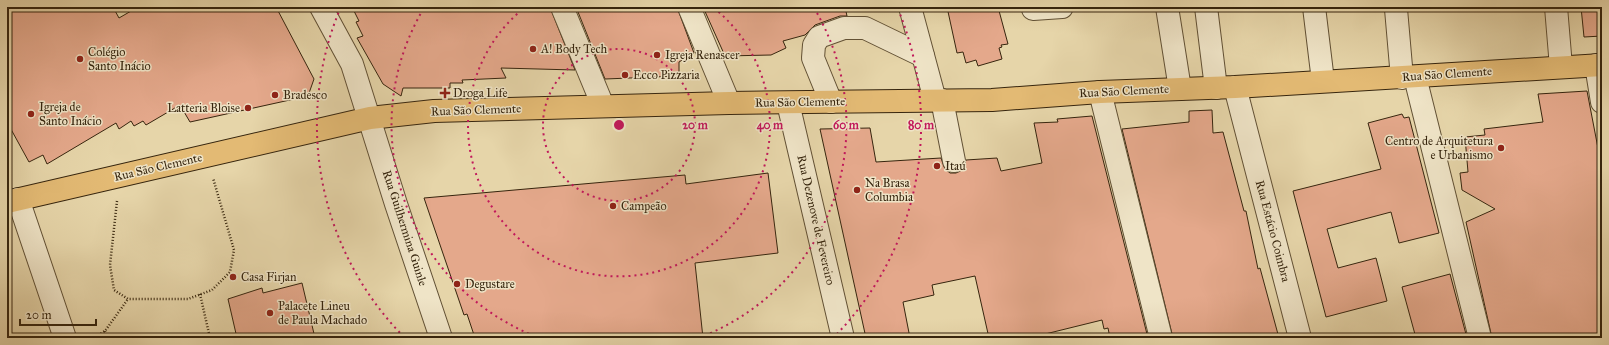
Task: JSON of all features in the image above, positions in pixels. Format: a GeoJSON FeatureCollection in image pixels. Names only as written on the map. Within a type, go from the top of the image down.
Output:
{"type":"FeatureCollection","features":[{"type":"Feature","properties":{"kind":"main road","name":"Rua São Clemente"},"geometry":{"type":"LineString","coordinates":[[13,200],[370,118],[434,111],[729,103],[992,100],[1100,92],[1225,87],[1599,65]]}},
{"type":"Feature","properties":{"kind":"street","name":"Rua Guilhermina Guinle"},"geometry":{"type":"LineString","coordinates":[[321,7],[352,64],[396,204],[441,338]]}},
{"type":"Feature","properties":{"kind":"street"},"geometry":{"type":"LineString","coordinates":[[562,7],[603,106]]}},
{"type":"Feature","properties":{"kind":"street"},"geometry":{"type":"LineString","coordinates":[[689,7],[729,103]]}},
{"type":"Feature","properties":{"kind":"street"},"geometry":{"type":"LineString","coordinates":[[910,7],[923,56],[939,100],[954,161]]}},
{"type":"Feature","properties":{"kind":"street"},"geometry":{"type":"LineString","coordinates":[[1033,9],[1062,7]]}},
{"type":"Feature","properties":{"kind":"street"},"geometry":{"type":"LineString","coordinates":[[1167,7],[1180,89]]}},
{"type":"Feature","properties":{"kind":"street","name":"Rua Estácio Coimbra"},"geometry":{"type":"LineString","coordinates":[[1206,7],[1225,87],[1245,124],[1300,338]]}},
{"type":"Feature","properties":{"kind":"street"},"geometry":{"type":"LineString","coordinates":[[1314,7],[1328,81]]}},
{"type":"Feature","properties":{"kind":"street"},"geometry":{"type":"LineString","coordinates":[[1326,7],[1328,81]]}},
{"type":"Feature","properties":{"kind":"street"},"geometry":{"type":"LineString","coordinates":[[1556,7],[1561,67]]}},
{"type":"Feature","properties":{"kind":"street"},"geometry":{"type":"LineString","coordinates":[[1396,9],[1409,77],[1480,338]]}},
{"type":"Feature","properties":{"kind":"street"},"geometry":{"type":"LineString","coordinates":[[831,102],[812,58],[814,45],[819,36],[844,28],[865,28],[923,56]]}},
{"type":"Feature","properties":{"kind":"street"},"geometry":{"type":"LineString","coordinates":[[1599,65],[1602,102]]}},
{"type":"Feature","properties":{"kind":"street"},"geometry":{"type":"LineString","coordinates":[[1100,92],[1161,338]]}},
{"type":"Feature","properties":{"kind":"street","name":"Rua Dezenove de Fevereiro"},"geometry":{"type":"LineString","coordinates":[[788,103],[843,338]]}},
{"type":"Feature","properties":{"kind":"street"},"geometry":{"type":"LineString","coordinates":[[13,200],[65,338]]}},
{"type":"Feature","properties":{"kind":"path"},"geometry":{"type":"LineString","coordinates":[[114,177],[117,200],[110,278],[114,290],[128,299],[188,298],[212,290],[230,272],[234,250],[205,156]]}},
{"type":"Feature","properties":{"kind":"path"},"geometry":{"type":"LineString","coordinates":[[200,294],[210,338]]}},
{"type":"Feature","properties":{"kind":"path"},"geometry":{"type":"LineString","coordinates":[[93,338],[105,331],[128,299]]}},
{"type":"Feature","properties":{"kind":"path"},"geometry":{"type":"LineString","coordinates":[[105,331],[107,338]]}},
{"type":"Feature","properties":{"kind":"building"},"geometry":{"type":"Polygon","coordinates":[[[7,7],[113,7],[119,18],[138,7],[276,7],[314,79],[308,96],[190,122],[180,105],[146,125],[143,121],[134,126],[131,121],[119,129],[116,123],[47,164],[43,155],[29,162],[7,122],[7,7]]]}},
{"type":"Feature","properties":{"kind":"building"},"geometry":{"type":"Polygon","coordinates":[[[352,7],[550,7],[575,70],[501,68],[506,78],[462,80],[463,83],[450,83],[450,88],[403,88],[401,96],[383,84],[357,38],[363,36],[356,22],[359,21],[352,7]]]}},
{"type":"Feature","properties":{"kind":"building"},"geometry":{"type":"Polygon","coordinates":[[[576,7],[677,7],[694,53],[679,62],[679,76],[605,79],[576,7]]]}},
{"type":"Feature","properties":{"kind":"building"},"geometry":{"type":"Polygon","coordinates":[[[703,7],[845,7],[847,16],[840,16],[815,25],[805,35],[783,41],[786,48],[771,55],[725,56],[703,7]]]}},
{"type":"Feature","properties":{"kind":"building"},"geometry":{"type":"Polygon","coordinates":[[[947,7],[998,7],[1008,44],[1001,45],[1002,47],[999,48],[1002,59],[978,66],[976,60],[966,63],[963,52],[957,53],[947,7]]]}},
{"type":"Feature","properties":{"kind":"building"},"geometry":{"type":"Polygon","coordinates":[[[1581,7],[1602,7],[1602,36],[1584,37],[1581,7]]]}},
{"type":"Feature","properties":{"kind":"building"},"geometry":{"type":"Polygon","coordinates":[[[1587,91],[1602,169],[1602,338],[1492,338],[1466,222],[1495,209],[1462,190],[1460,173],[1468,172],[1465,137],[1485,135],[1484,129],[1543,122],[1538,94],[1587,91]]]}},
{"type":"Feature","properties":{"kind":"building"},"geometry":{"type":"Polygon","coordinates":[[[1212,110],[1213,133],[1223,132],[1244,211],[1246,211],[1258,269],[1260,268],[1279,338],[1173,338],[1122,129],[1189,122],[1189,111],[1212,110]]]}},
{"type":"Feature","properties":{"kind":"building"},"geometry":{"type":"Polygon","coordinates":[[[1402,114],[1404,118],[1409,117],[1439,233],[1399,243],[1391,212],[1327,229],[1338,268],[1376,258],[1387,301],[1326,317],[1293,191],[1381,169],[1368,123],[1402,114]]]}},
{"type":"Feature","properties":{"kind":"building"},"geometry":{"type":"Polygon","coordinates":[[[1092,116],[1148,338],[1110,338],[1108,328],[1104,329],[1102,320],[1029,338],[989,338],[975,276],[932,285],[934,295],[903,302],[910,338],[866,338],[820,129],[870,128],[876,162],[941,158],[945,169],[950,173],[956,173],[962,170],[966,160],[997,158],[1001,171],[1042,163],[1034,123],[1058,122],[1057,119],[1092,116]]]}},
{"type":"Feature","properties":{"kind":"building"},"geometry":{"type":"Polygon","coordinates":[[[768,173],[778,253],[695,263],[703,338],[475,338],[467,314],[464,315],[424,198],[685,175],[686,184],[768,173]]]}},
{"type":"Feature","properties":{"kind":"building"},"geometry":{"type":"Polygon","coordinates":[[[1450,274],[1467,338],[1416,338],[1402,287],[1450,274]]]}},
{"type":"Feature","properties":{"kind":"building","name":"Palacete Lineu de Paula Machado"},"geometry":{"type":"Polygon","coordinates":[[[302,283],[315,338],[237,338],[228,299],[262,288],[263,293],[302,283]]]}},
{"type":"Feature","properties":{"kind":"place","name":"A! Body Tech"},"geometry":{"type":"Point","coordinates":[533,49]}},
{"type":"Feature","properties":{"kind":"place","name":"Igreja Renascer"},"geometry":{"type":"Point","coordinates":[657,55]}},
{"type":"Feature","properties":{"kind":"place","name":"Colégio Santo Inácio"},"geometry":{"type":"Point","coordinates":[80,59]}},
{"type":"Feature","properties":{"kind":"place","name":"Ecco Pizzaria"},"geometry":{"type":"Point","coordinates":[625,75]}},
{"type":"Feature","properties":{"kind":"place","name":"Droga Life"},"geometry":{"type":"Point","coordinates":[445,93]}},
{"type":"Feature","properties":{"kind":"place","name":"Bradesco"},"geometry":{"type":"Point","coordinates":[275,95]}},
{"type":"Feature","properties":{"kind":"place","name":"Latteria Bloise"},"geometry":{"type":"Point","coordinates":[248,108]}},
{"type":"Feature","properties":{"kind":"place","name":"Igreja de Santo Inácio"},"geometry":{"type":"Point","coordinates":[31,114]}},
{"type":"Feature","properties":{"kind":"place","name":"Centro de Arquitetura e Urbanismo"},"geometry":{"type":"Point","coordinates":[1501,148]}},
{"type":"Feature","properties":{"kind":"place","name":"Itaú"},"geometry":{"type":"Point","coordinates":[937,166]}},
{"type":"Feature","properties":{"kind":"place","name":"Na Brasa Columbia"},"geometry":{"type":"Point","coordinates":[857,190]}},
{"type":"Feature","properties":{"kind":"place","name":"Campeão"},"geometry":{"type":"Point","coordinates":[613,206]}},
{"type":"Feature","properties":{"kind":"place","name":"Casa Firjan"},"geometry":{"type":"Point","coordinates":[233,277]}},
{"type":"Feature","properties":{"kind":"place","name":"Degustare"},"geometry":{"type":"Point","coordinates":[457,284]}},
{"type":"Feature","properties":{"kind":"place","name":"Palacete Lineu de Paula Machado"},"geometry":{"type":"Point","coordinates":[270,313]}}]}
